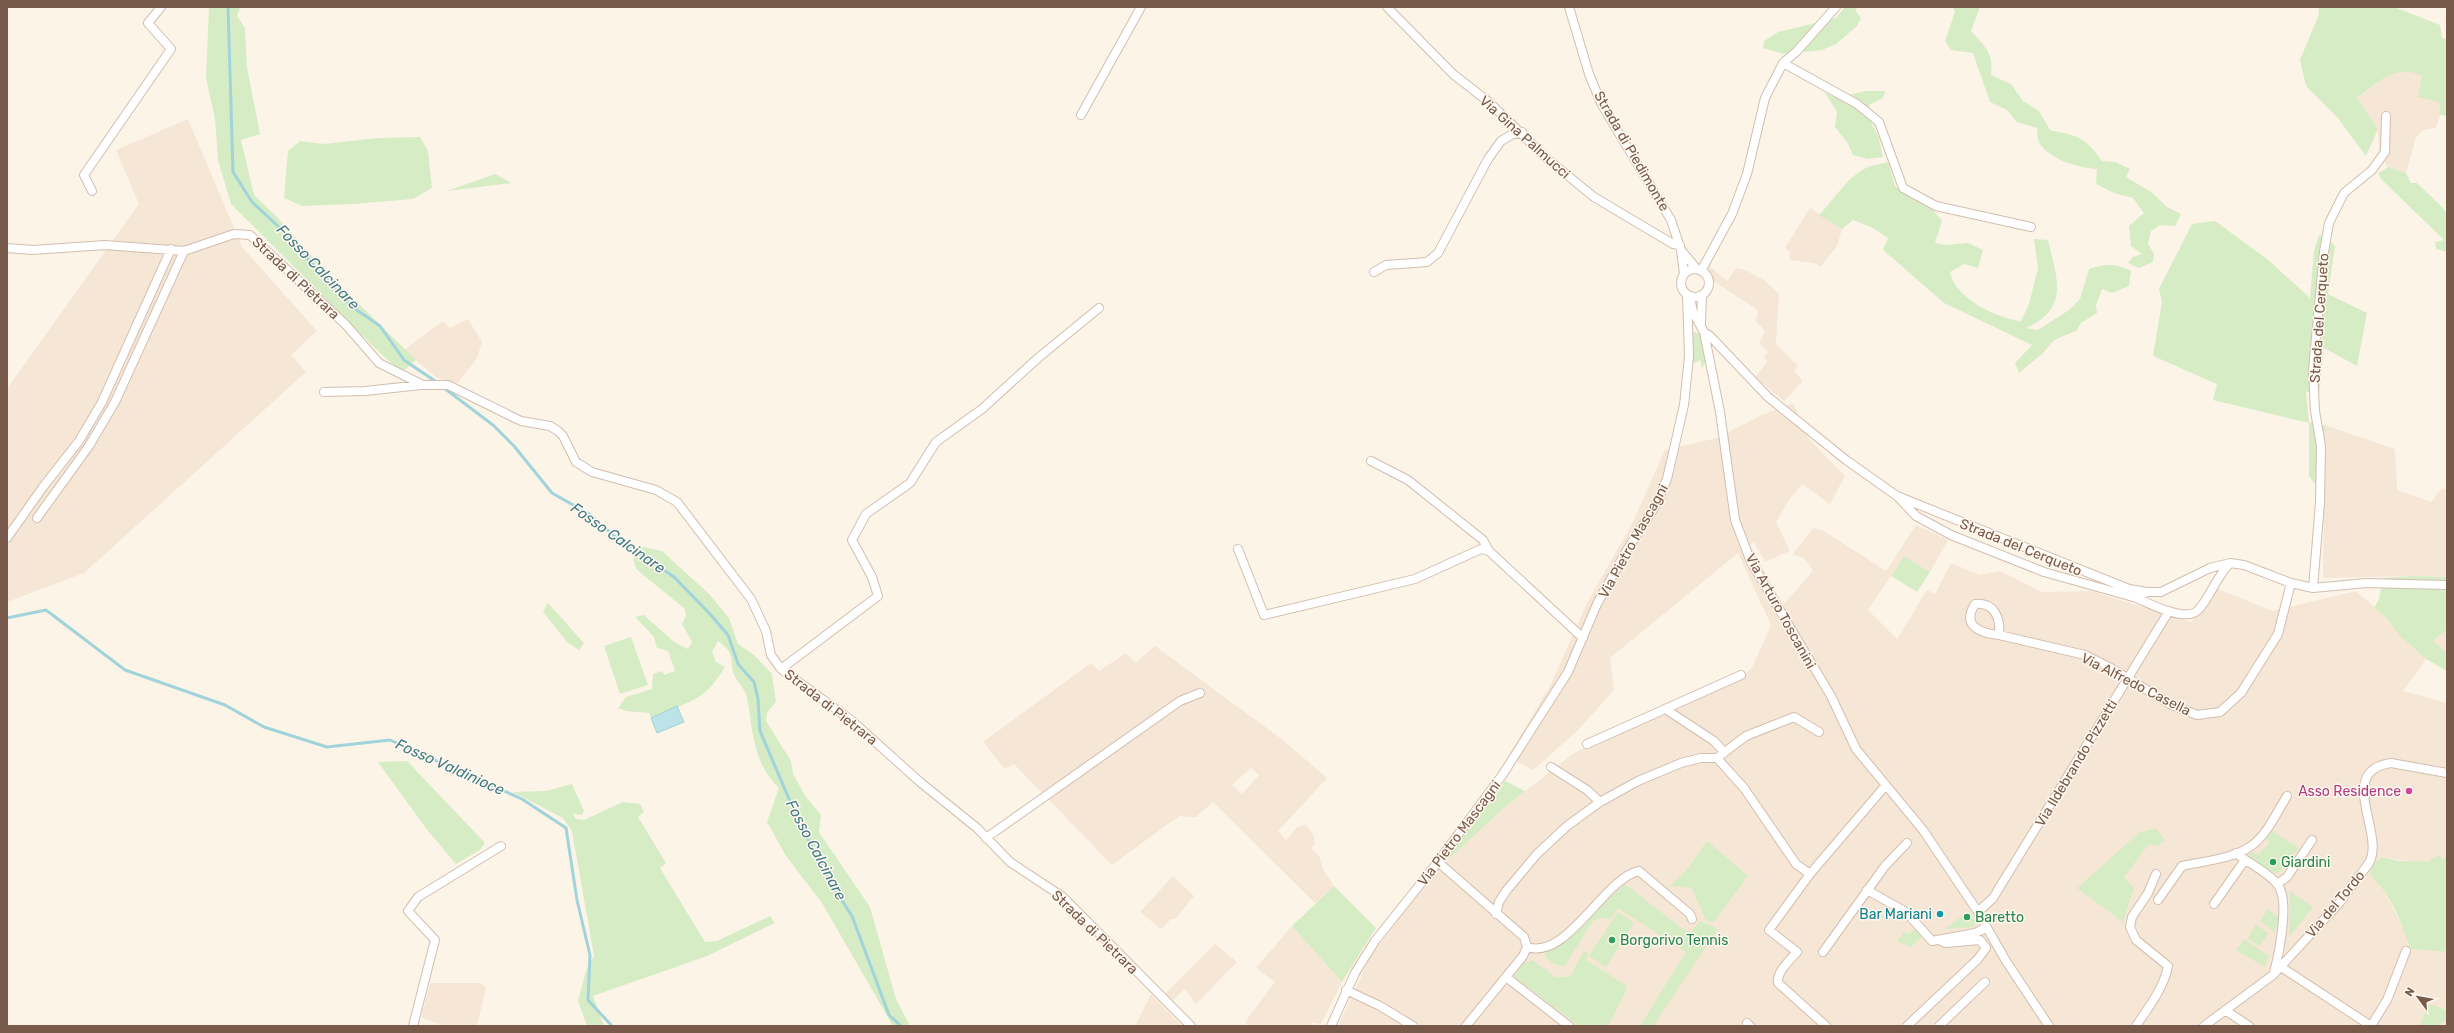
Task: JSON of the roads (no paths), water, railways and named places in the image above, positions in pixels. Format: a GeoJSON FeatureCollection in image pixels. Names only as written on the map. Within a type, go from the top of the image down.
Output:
{"type":"FeatureCollection","features":[{"type":"Feature","properties":{"kind":"street"},"geometry":{"type":"LineString","coordinates":[[92,191],[84,175],[171,49],[148,22],[161,7]]}},
{"type":"Feature","properties":{"kind":"street"},"geometry":{"type":"LineString","coordinates":[[1081,115],[1141,7]]}},
{"type":"Feature","properties":{"kind":"street","name":"Via Gina Palmucci"},"geometry":{"type":"LineString","coordinates":[[1387,7],[1453,74],[1490,103],[1522,132],[1545,157],[1594,197],[1680,247]]}},
{"type":"Feature","properties":{"kind":"street","name":"Strada di Piedimonte"},"geometry":{"type":"LineString","coordinates":[[1569,7],[1589,74],[1602,105],[1671,220],[1680,247],[1684,274]]}},
{"type":"Feature","properties":{"kind":"street"},"geometry":{"type":"LineString","coordinates":[[1699,269],[1732,214],[1747,174],[1765,98],[1783,63],[1797,51],[1836,7]]}},
{"type":"Feature","properties":{"kind":"street"},"geometry":{"type":"LineString","coordinates":[[1783,63],[1857,104],[1878,122],[1903,188],[1936,206],[2031,226]]}},
{"type":"Feature","properties":{"kind":"street","name":"Strada del Cerqueto"},"geometry":{"type":"LineString","coordinates":[[2313,588],[2320,503],[2321,446],[2315,411],[2313,370],[2324,252],[2329,223],[2344,193],[2372,170],[2385,152],[2386,116]]}},
{"type":"Feature","properties":{"kind":"street"},"geometry":{"type":"LineString","coordinates":[[1374,272],[1386,265],[1427,262],[1438,253],[1488,159],[1501,141],[1511,135],[1522,132]]}},
{"type":"Feature","properties":{"kind":"street","name":"Strada di Pietrara"},"geometry":{"type":"LineString","coordinates":[[7,248],[33,250],[105,245],[184,251],[234,234],[250,234],[346,325],[379,363],[421,385]]}},
{"type":"Feature","properties":{"kind":"street","name":"Strada di Piedimonte"},"geometry":{"type":"LineString","coordinates":[[1680,247],[1699,269]]}},
{"type":"Feature","properties":{"kind":"street"},"geometry":{"type":"LineString","coordinates":[[7,538],[42,487],[80,441],[102,402],[171,249]]}},
{"type":"Feature","properties":{"kind":"street"},"geometry":{"type":"LineString","coordinates":[[37,518],[89,446],[115,402],[184,251]]}},
{"type":"Feature","properties":{"kind":"street"},"geometry":{"type":"LineString","coordinates":[[1699,269],[1689,270],[1684,274],[1683,283],[1688,296],[1702,299]]}},
{"type":"Feature","properties":{"kind":"street"},"geometry":{"type":"LineString","coordinates":[[1687,324],[1702,299],[1708,283],[1708,278],[1699,269]]}},
{"type":"Feature","properties":{"kind":"street","name":"Via Arturo Toscanini"},"geometry":{"type":"LineString","coordinates":[[1688,296],[1693,312],[1702,328]]}},
{"type":"Feature","properties":{"kind":"street","name":"Via Pietro Mascagni"},"geometry":{"type":"LineString","coordinates":[[1331,1026],[1346,990],[1375,941],[1438,862],[1504,774],[1568,672],[1597,604],[1626,550],[1657,503],[1667,479],[1684,405],[1689,356],[1687,324],[1688,296]]}},
{"type":"Feature","properties":{"kind":"street","name":"Via Arturo Toscanini"},"geometry":{"type":"LineString","coordinates":[[1702,299],[1702,328],[1720,412],[1735,520],[1751,562],[1831,696],[1856,749],[1923,830],[1978,912],[1986,928],[2049,1026]]}},
{"type":"Feature","properties":{"kind":"street"},"geometry":{"type":"LineString","coordinates":[[781,669],[878,596],[872,577],[852,540],[866,514],[910,483],[936,442],[982,409],[1038,358],[1098,308]]}},
{"type":"Feature","properties":{"kind":"street","name":"Strada del Cerqueto"},"geometry":{"type":"LineString","coordinates":[[1702,328],[1768,397],[1846,460],[1897,496],[1916,516],[1951,535],[2044,572],[2133,596],[2168,611],[2185,615],[2198,610],[2217,578],[2230,563]]}},
{"type":"Feature","properties":{"kind":"street","name":"Strada di Pietrara"},"geometry":{"type":"LineString","coordinates":[[324,392],[365,391],[421,385],[448,385],[521,421],[550,426],[564,436],[576,462],[592,472],[656,490],[677,502],[751,599],[766,631],[771,654],[781,669],[851,720],[986,838],[1010,862],[1063,897],[1191,1026]]}},
{"type":"Feature","properties":{"kind":"street"},"geometry":{"type":"LineString","coordinates":[[1371,461],[1408,480],[1483,540],[1489,551],[1583,638]]}},
{"type":"Feature","properties":{"kind":"street","name":"Strada del Cerqueto"},"geometry":{"type":"LineString","coordinates":[[1897,496],[2129,589],[2147,592],[2161,592],[2210,568],[2230,563],[2244,565],[2290,583],[2313,588],[2366,583],[2447,585]]}},
{"type":"Feature","properties":{"kind":"street"},"geometry":{"type":"LineString","coordinates":[[1238,549],[1264,615],[1415,579],[1481,549],[1489,551]]}},
{"type":"Feature","properties":{"kind":"street","name":"Via Alfredo Casella"},"geometry":{"type":"LineString","coordinates":[[1999,635],[2086,655],[2128,678],[2170,704],[2197,715],[2220,712],[2241,693],[2278,634],[2290,583]]}},
{"type":"Feature","properties":{"kind":"street","name":"Strada del Cerqueto"},"geometry":{"type":"LineString","coordinates":[[2133,596],[2147,592]]}},
{"type":"Feature","properties":{"kind":"street","name":"Via Ildebrando Pizzetti"},"geometry":{"type":"LineString","coordinates":[[1978,912],[1993,898],[2168,611]]}},
{"type":"Feature","properties":{"kind":"street"},"geometry":{"type":"LineString","coordinates":[[1588,744],[1667,710],[1741,675]]}},
{"type":"Feature","properties":{"kind":"street"},"geometry":{"type":"LineString","coordinates":[[986,838],[1180,701],[1200,693]]}},
{"type":"Feature","properties":{"kind":"street"},"geometry":{"type":"LineString","coordinates":[[1667,710],[1714,741],[1724,752]]}},
{"type":"Feature","properties":{"kind":"street"},"geometry":{"type":"LineString","coordinates":[[1496,914],[1499,902],[1506,891],[1537,854],[1567,826],[1600,802],[1638,781],[1681,763],[1701,758],[1717,758],[1746,736],[1794,717],[1819,732]]}},
{"type":"Feature","properties":{"kind":"street"},"geometry":{"type":"LineString","coordinates":[[1717,758],[1744,788],[1796,864],[1810,874]]}},
{"type":"Feature","properties":{"kind":"street","name":"Via del Tordo"},"geometry":{"type":"LineString","coordinates":[[2204,1026],[2273,976],[2340,902],[2373,856],[2363,790],[2369,774],[2375,768],[2391,763],[2447,773]]}},
{"type":"Feature","properties":{"kind":"street"},"geometry":{"type":"LineString","coordinates":[[1551,767],[1587,790],[1600,802]]}},
{"type":"Feature","properties":{"kind":"street"},"geometry":{"type":"LineString","coordinates":[[1826,1026],[1778,983],[1778,977],[1782,969],[1796,952],[1769,930],[1810,874],[1886,785]]}},
{"type":"Feature","properties":{"kind":"street"},"geometry":{"type":"LineString","coordinates":[[2158,900],[2182,866],[2236,853],[2252,846],[2263,833],[2287,796]]}},
{"type":"Feature","properties":{"kind":"street"},"geometry":{"type":"LineString","coordinates":[[2236,853],[2277,884],[2287,876],[2312,840]]}},
{"type":"Feature","properties":{"kind":"street"},"geometry":{"type":"LineString","coordinates":[[1823,952],[1885,866],[1906,843]]}},
{"type":"Feature","properties":{"kind":"street"},"geometry":{"type":"LineString","coordinates":[[413,1026],[435,940],[408,911],[418,897],[501,846]]}},
{"type":"Feature","properties":{"kind":"street"},"geometry":{"type":"LineString","coordinates":[[2214,904],[2245,860]]}},
{"type":"Feature","properties":{"kind":"street"},"geometry":{"type":"LineString","coordinates":[[1438,862],[1524,937],[1527,947],[1523,956],[1466,1026]]}},
{"type":"Feature","properties":{"kind":"street"},"geometry":{"type":"LineString","coordinates":[[1527,947],[1535,950],[1553,945],[1593,910],[1629,873],[1639,871],[1690,914],[1692,919]]}},
{"type":"Feature","properties":{"kind":"street"},"geometry":{"type":"LineString","coordinates":[[2136,1026],[2167,976],[2168,966],[2136,940],[2130,927],[2132,917],[2148,893],[2156,874]]}},
{"type":"Feature","properties":{"kind":"street","name":"Via del Tordo"},"geometry":{"type":"LineString","coordinates":[[2273,976],[2283,917],[2283,894],[2277,884]]}},
{"type":"Feature","properties":{"kind":"street"},"geometry":{"type":"LineString","coordinates":[[1867,890],[1906,912],[1929,940],[1946,942],[1980,940],[1986,948],[1978,959],[1907,1026]]}},
{"type":"Feature","properties":{"kind":"street"},"geometry":{"type":"LineString","coordinates":[[1941,941],[1945,937],[1975,933],[1986,928]]}},
{"type":"Feature","properties":{"kind":"street"},"geometry":{"type":"LineString","coordinates":[[2280,967],[2371,1026],[2387,1000],[2406,951]]}},
{"type":"Feature","properties":{"kind":"street"},"geometry":{"type":"LineString","coordinates":[[1506,977],[1569,1026]]}},
{"type":"Feature","properties":{"kind":"street"},"geometry":{"type":"LineString","coordinates":[[1940,1026],[1985,982]]}},
{"type":"Feature","properties":{"kind":"street"},"geometry":{"type":"LineString","coordinates":[[1346,990],[1380,1006],[1412,1026]]}},
{"type":"Feature","properties":{"kind":"street"},"geometry":{"type":"LineString","coordinates":[[2225,1010],[2249,1026]]}},
{"type":"Feature","properties":{"kind":"water"},"geometry":{"type":"Polygon","coordinates":[[[677,706],[684,722],[657,733],[651,718],[677,706]]]}},
{"type":"Feature","properties":{"kind":"waterway","name":"Fosso Calcinare"},"geometry":{"type":"LineString","coordinates":[[228,7],[233,172],[252,202],[278,226],[351,306],[380,326],[404,360],[438,383]]}},
{"type":"Feature","properties":{"kind":"waterway","name":"Fosso Calcinare"},"geometry":{"type":"LineString","coordinates":[[444,388],[493,425],[514,446],[552,493],[589,514],[613,535],[674,577],[728,635],[738,664],[754,682],[758,699],[760,731],[798,820],[832,885],[852,916],[889,1015],[901,1026]]}},
{"type":"Feature","properties":{"kind":"waterway","name":"Fosso Valdinioce"},"geometry":{"type":"LineString","coordinates":[[7,618],[46,610],[125,670],[225,705],[264,727],[327,747],[390,740],[522,799],[566,828],[577,900],[590,955],[588,1000],[612,1026]]}},
{"type":"Feature","properties":{"kind":"place","name":"Asso Residence"},"geometry":{"type":"Point","coordinates":[2409,791]}},
{"type":"Feature","properties":{"kind":"place","name":"Giardini"},"geometry":{"type":"Point","coordinates":[2273,862]}},
{"type":"Feature","properties":{"kind":"place","name":"Bar Mariani"},"geometry":{"type":"Point","coordinates":[1940,914]}},
{"type":"Feature","properties":{"kind":"place","name":"Baretto"},"geometry":{"type":"Point","coordinates":[1967,917]}},
{"type":"Feature","properties":{"kind":"place","name":"Borgorivo Tennis"},"geometry":{"type":"Point","coordinates":[1612,940]}}]}
